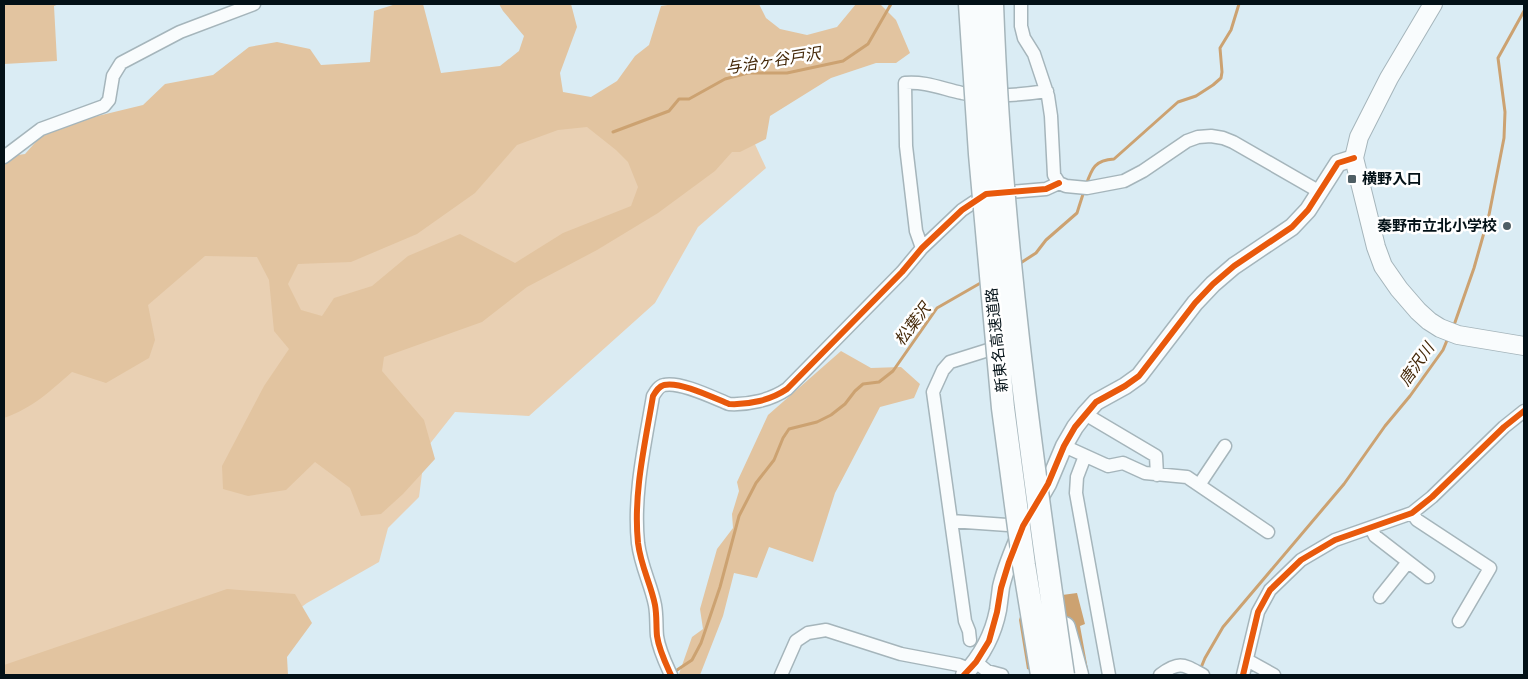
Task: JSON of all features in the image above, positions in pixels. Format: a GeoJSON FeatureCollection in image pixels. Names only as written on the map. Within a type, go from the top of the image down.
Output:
{"type":"FeatureCollection","features":[{"type":"Feature","properties":{"kind":"highway","name":"新東名高速道路"},"geometry":{"type":"LineString","coordinates":[[970,4],[980,154],[1003,408],[1024,565],[1042,675]]}},
{"type":"Feature","properties":{"kind":"highway","name":"新東名高速道路"},"geometry":{"type":"LineString","coordinates":[[992,4],[1000,150],[1024,406],[1062,675]]}},
{"type":"Feature","properties":{"kind":"highway"},"geometry":{"type":"LineString","coordinates":[[1045,555],[1077,675]]}},
{"type":"Feature","properties":{"kind":"main road"},"geometry":{"type":"LineString","coordinates":[[1433,4],[1359,136],[1354,158],[1376,246],[1383,266],[1399,289],[1418,311],[1440,328],[1458,335],[1524,346]]}},
{"type":"Feature","properties":{"kind":"street"},"geometry":{"type":"LineString","coordinates":[[4,157],[41,128],[104,106],[109,100],[113,76],[121,63],[180,32],[254,4]]}},
{"type":"Feature","properties":{"kind":"street"},"geometry":{"type":"LineString","coordinates":[[1021,4],[1021,26],[1024,38],[1034,54],[1046,91],[1051,116],[1054,175],[1059,183],[1082,188],[1124,181],[1143,171],[1186,141],[1198,137],[1211,136],[1233,142],[1320,192]]}},
{"type":"Feature","properties":{"kind":"street"},"geometry":{"type":"LineString","coordinates":[[922,248],[916,231],[906,146],[905,84],[926,84],[962,93],[990,96],[1046,91]]}},
{"type":"Feature","properties":{"kind":"street"},"geometry":{"type":"LineString","coordinates":[[970,669],[989,641],[1008,562],[1023,526],[1048,484],[1064,446],[1075,427],[1096,402],[1139,376],[1201,297],[1234,266],[1292,227],[1308,210],[1338,163],[1354,158]]}},
{"type":"Feature","properties":{"kind":"street"},"geometry":{"type":"LineString","coordinates":[[670,675],[659,648],[656,634],[657,616],[655,603],[643,569],[638,544],[640,475],[653,396],[659,387],[671,384],[683,386],[730,404],[779,395],[788,389],[902,272],[922,248],[962,210],[986,194],[1046,189],[1059,183]]}},
{"type":"Feature","properties":{"kind":"street"},"geometry":{"type":"LineString","coordinates":[[970,640],[965,621],[950,521],[933,392],[943,370],[950,362],[1023,339]]}},
{"type":"Feature","properties":{"kind":"street"},"geometry":{"type":"LineString","coordinates":[[1243,675],[1258,612],[1270,590],[1301,560],[1335,540],[1412,513],[1432,497],[1524,410]]}},
{"type":"Feature","properties":{"kind":"street"},"geometry":{"type":"LineString","coordinates":[[1085,414],[1156,456],[1157,475]]}},
{"type":"Feature","properties":{"kind":"street"},"geometry":{"type":"LineString","coordinates":[[1064,446],[1108,466],[1123,463],[1145,474],[1188,478],[1268,532]]}},
{"type":"Feature","properties":{"kind":"street"},"geometry":{"type":"LineString","coordinates":[[1199,486],[1225,446]]}},
{"type":"Feature","properties":{"kind":"street"},"geometry":{"type":"LineString","coordinates":[[1085,456],[1077,477],[1076,493],[1109,675]]}},
{"type":"Feature","properties":{"kind":"street"},"geometry":{"type":"LineString","coordinates":[[1412,513],[1417,520],[1490,568],[1459,621]]}},
{"type":"Feature","properties":{"kind":"street"},"geometry":{"type":"LineString","coordinates":[[950,521],[1023,526]]}},
{"type":"Feature","properties":{"kind":"street"},"geometry":{"type":"LineString","coordinates":[[1372,528],[1375,536],[1428,577]]}},
{"type":"Feature","properties":{"kind":"street"},"geometry":{"type":"LineString","coordinates":[[1380,597],[1408,562]]}},
{"type":"Feature","properties":{"kind":"street"},"geometry":{"type":"LineString","coordinates":[[781,675],[796,641],[808,633],[826,630],[901,654],[1002,675]]}},
{"type":"Feature","properties":{"kind":"street"},"geometry":{"type":"LineString","coordinates":[[1247,660],[1274,675]]}},
{"type":"Feature","properties":{"kind":"street"},"geometry":{"type":"LineString","coordinates":[[1160,675],[1171,667],[1184,665],[1204,675]]}},
{"type":"Feature","properties":{"kind":"shaded area"},"geometry":{"type":"Polygon","coordinates":[[[4,4],[59,4],[54,6],[57,61],[4,64],[4,4]]]}},
{"type":"Feature","properties":{"kind":"shaded area"},"geometry":{"type":"Polygon","coordinates":[[[396,4],[423,4],[441,73],[500,66],[519,51],[524,36],[499,4],[571,4],[577,27],[560,73],[563,92],[591,97],[617,81],[635,56],[649,45],[661,6],[674,4],[759,4],[766,18],[780,29],[807,35],[837,27],[856,4],[880,4],[896,20],[910,53],[896,63],[876,63],[831,78],[770,116],[766,139],[740,152],[732,152],[715,171],[658,213],[597,250],[527,287],[482,322],[384,357],[382,371],[424,420],[435,459],[403,494],[381,514],[361,516],[350,488],[315,462],[286,490],[248,496],[223,489],[222,466],[264,386],[289,349],[274,331],[269,280],[257,257],[205,256],[148,305],[155,340],[149,358],[106,383],[72,372],[33,404],[4,418],[4,157],[25,154],[48,128],[143,105],[165,84],[213,75],[249,47],[277,42],[310,49],[321,65],[370,62],[374,11],[396,4]],[[587,127],[558,130],[517,145],[475,193],[417,234],[351,262],[298,264],[288,284],[301,310],[322,316],[334,298],[372,286],[408,256],[460,234],[515,263],[563,233],[631,206],[638,187],[628,162],[587,127]]]}},
{"type":"Feature","properties":{"kind":"shaded area"},"geometry":{"type":"Polygon","coordinates":[[[511,117],[747,127],[766,168],[698,227],[655,303],[529,416],[455,412],[425,450],[419,497],[388,528],[379,562],[307,603],[210,675],[4,675],[4,387],[149,287],[218,236],[511,117]]]}},
{"type":"Feature","properties":{"kind":"shaded area"},"geometry":{"type":"Polygon","coordinates":[[[841,351],[871,368],[901,367],[920,384],[914,398],[880,407],[835,493],[813,562],[769,547],[757,578],[734,573],[723,616],[700,675],[680,675],[692,637],[703,629],[700,609],[717,549],[733,528],[732,514],[739,491],[737,482],[768,415],[841,351]]]}},
{"type":"Feature","properties":{"kind":"shaded area"},"geometry":{"type":"Polygon","coordinates":[[[227,589],[295,594],[312,623],[287,657],[288,675],[4,675],[4,665],[227,589]]]}},
{"type":"Feature","properties":{"kind":"shaded area"},"geometry":{"type":"Polygon","coordinates":[[[1077,593],[1085,624],[1080,626],[1089,675],[1046,675],[1027,669],[1019,620],[1025,600],[1077,593]]]}},
{"type":"Feature","properties":{"kind":"waterway","name":"与治ヶ谷戸沢"},"geometry":{"type":"LineString","coordinates":[[613,132],[669,111],[679,99],[689,99],[725,79],[748,73],[787,73],[843,61],[868,44],[891,4]]}},
{"type":"Feature","properties":{"kind":"waterway","name":"松葉沢"},"geometry":{"type":"LineString","coordinates":[[1086,185],[1092,170],[1098,163],[1114,159],[1178,102],[1196,96],[1221,78],[1220,48],[1231,30],[1239,4]]}},
{"type":"Feature","properties":{"kind":"waterway","name":"唐沢川"},"geometry":{"type":"LineString","coordinates":[[1453,328],[1474,268],[1489,215],[1504,138],[1505,112],[1498,58],[1524,11]]}},
{"type":"Feature","properties":{"kind":"waterway","name":"松葉沢"},"geometry":{"type":"LineString","coordinates":[[1019,264],[1036,253],[1046,240],[1077,213],[1084,191]]}},
{"type":"Feature","properties":{"kind":"waterway","name":"松葉沢"},"geometry":{"type":"LineString","coordinates":[[674,672],[692,660],[701,643],[720,587],[739,516],[756,483],[774,460],[789,429],[817,422],[831,415],[845,404],[863,384],[879,382],[893,371],[937,308],[984,281]]}},
{"type":"Feature","properties":{"kind":"waterway","name":"唐沢川"},"geometry":{"type":"LineString","coordinates":[[1200,670],[1223,627],[1344,484],[1443,350],[1448,338]]}},
{"type":"Feature","properties":{"kind":"cycle path"},"geometry":{"type":"LineString","coordinates":[[964,675],[976,662],[989,641],[1001,588],[1023,526],[1048,484],[1064,446],[1075,427],[1096,402],[1139,376],[1195,303],[1213,284],[1234,266],[1292,227],[1308,210],[1338,163],[1354,158]]}},
{"type":"Feature","properties":{"kind":"cycle path"},"geometry":{"type":"LineString","coordinates":[[671,675],[658,641],[655,605],[639,552],[637,525],[638,488],[653,396],[656,391],[664,385],[679,385],[729,404],[760,401],[781,393],[902,272],[922,248],[962,210],[986,194],[1046,189],[1059,183]]}},
{"type":"Feature","properties":{"kind":"cycle path"},"geometry":{"type":"LineString","coordinates":[[1243,675],[1258,612],[1270,590],[1301,560],[1335,540],[1412,513],[1432,497],[1504,427],[1524,411]]}},
{"type":"Feature","properties":{"kind":"place","name":"横野入口"},"geometry":{"type":"Point","coordinates":[1352,179]}},
{"type":"Feature","properties":{"kind":"place","name":"秦野市立北小学校"},"geometry":{"type":"Point","coordinates":[1507,226]}}]}
